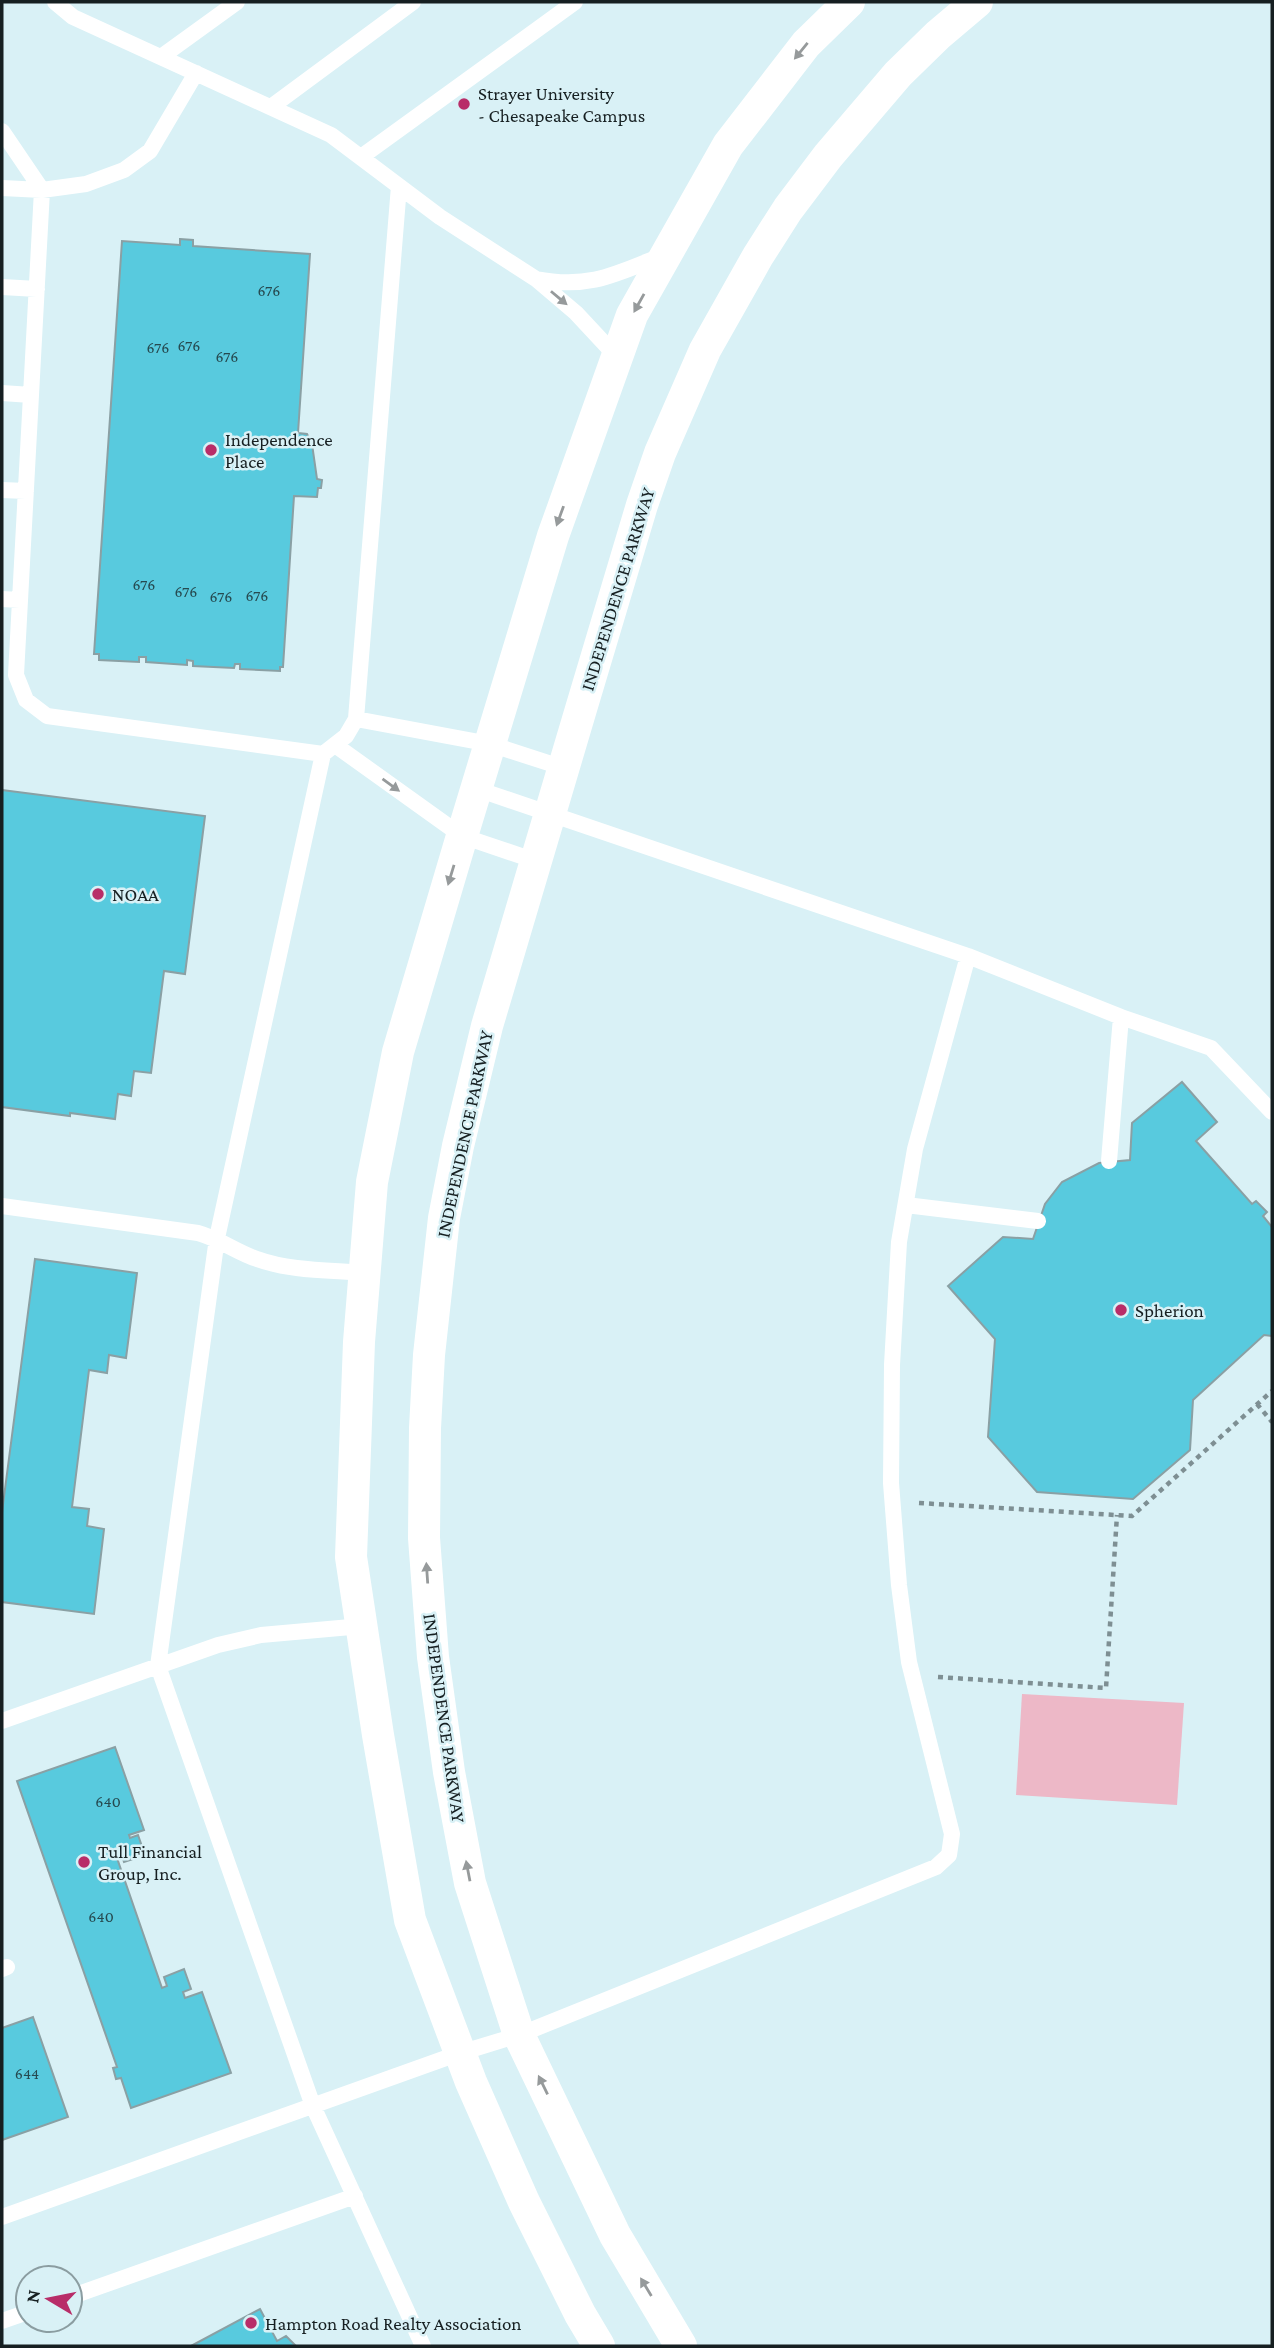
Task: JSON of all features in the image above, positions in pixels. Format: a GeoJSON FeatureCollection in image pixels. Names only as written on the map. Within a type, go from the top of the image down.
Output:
{"type":"FeatureCollection","features":[{"type":"Feature","properties":{"kind":"street"},"geometry":{"type":"LineString","coordinates":[[599,2346],[524,2202],[460,2053],[410,1920],[351,1557],[359,1342],[372,1182],[398,1052],[490,744],[553,536],[632,316],[728,145],[806,44],[849,2]]}},
{"type":"Feature","properties":{"kind":"street","name":"INDEPENDENCE PARKWAY"},"geometry":{"type":"LineString","coordinates":[[681,2346],[615,2235],[519,2035],[470,1883],[449,1772],[432,1644],[424,1538],[429,1355],[444,1218],[487,1026],[642,506],[660,453],[705,350],[788,209],[828,156],[898,74],[977,2]]}},
{"type":"Feature","properties":{"kind":"lane"},"geometry":{"type":"LineString","coordinates":[[55,2],[73,17],[331,135],[440,217],[536,279],[576,313],[617,357]]}},
{"type":"Feature","properties":{"kind":"lane"},"geometry":{"type":"LineString","coordinates":[[161,57],[237,2]]}},
{"type":"Feature","properties":{"kind":"lane"},"geometry":{"type":"LineString","coordinates":[[271,107],[413,2]]}},
{"type":"Feature","properties":{"kind":"lane"},"geometry":{"type":"LineString","coordinates":[[362,157],[575,2]]}},
{"type":"Feature","properties":{"kind":"lane"},"geometry":{"type":"LineString","coordinates":[[2,188],[42,190],[86,184],[124,170],[150,151],[195,73]]}},
{"type":"Feature","properties":{"kind":"lane"},"geometry":{"type":"LineString","coordinates":[[2,131],[42,190],[16,675],[26,701],[47,716],[329,749],[463,836],[536,861]]}},
{"type":"Feature","properties":{"kind":"lane"},"geometry":{"type":"LineString","coordinates":[[399,186],[356,719],[346,736],[329,749],[217,1238],[158,1666],[313,2106],[423,2346]]}},
{"type":"Feature","properties":{"kind":"lane"},"geometry":{"type":"LineString","coordinates":[[536,279],[558,283],[593,281],[667,254]]}},
{"type":"Feature","properties":{"kind":"lane"},"geometry":{"type":"LineString","coordinates":[[2,287],[37,289]]}},
{"type":"Feature","properties":{"kind":"lane"},"geometry":{"type":"LineString","coordinates":[[2,393],[31,395]]}},
{"type":"Feature","properties":{"kind":"lane"},"geometry":{"type":"LineString","coordinates":[[2,490],[26,491]]}},
{"type":"Feature","properties":{"kind":"lane"},"geometry":{"type":"LineString","coordinates":[[2,599],[20,600]]}},
{"type":"Feature","properties":{"kind":"lane"},"geometry":{"type":"LineString","coordinates":[[356,719],[490,744],[564,768]]}},
{"type":"Feature","properties":{"kind":"lane"},"geometry":{"type":"LineString","coordinates":[[477,789],[968,956],[1121,1017],[1211,1048],[1272,1112]]}},
{"type":"Feature","properties":{"kind":"lane"},"geometry":{"type":"LineString","coordinates":[[2,2217],[460,2053],[519,2035],[936,1867],[949,1855],[952,1834],[913,1675],[899,1585],[891,1483],[892,1365],[899,1242],[915,1149],[968,956]]}},
{"type":"Feature","properties":{"kind":"lane"},"geometry":{"type":"LineString","coordinates":[[1108,1161],[1121,1017]]}},
{"type":"Feature","properties":{"kind":"lane"},"geometry":{"type":"LineString","coordinates":[[906,1205],[1038,1221]]}},
{"type":"Feature","properties":{"kind":"lane"},"geometry":{"type":"LineString","coordinates":[[2,1206],[198,1233],[217,1238],[254,1258],[277,1265],[365,1273]]}},
{"type":"Feature","properties":{"kind":"lane"},"geometry":{"type":"LineString","coordinates":[[2,1721],[218,1645],[261,1635],[362,1626]]}},
{"type":"Feature","properties":{"kind":"lane"},"geometry":{"type":"LineString","coordinates":[[84,2292],[355,2196]]}},
{"type":"Feature","properties":{"kind":"path"},"geometry":{"type":"LineString","coordinates":[[892,1501],[1132,1516],[1272,1391]]}},
{"type":"Feature","properties":{"kind":"path"},"geometry":{"type":"LineString","coordinates":[[1257,1404],[1272,1422]]}},
{"type":"Feature","properties":{"kind":"path"},"geometry":{"type":"LineString","coordinates":[[913,1675],[1106,1688],[1117,1516]]}},
{"type":"Feature","properties":{"kind":"shaded area"},"geometry":{"type":"Polygon","coordinates":[[[1022,1694],[1184,1703],[1177,1805],[1016,1795],[1022,1694]]]}},
{"type":"Feature","properties":{"kind":"building","name":"Independence Place"},"geometry":{"type":"Polygon","coordinates":[[[180,239],[193,240],[193,246],[310,254],[298,433],[307,434],[312,444],[317,479],[322,480],[317,497],[294,496],[283,667],[280,667],[280,671],[240,669],[240,664],[235,664],[234,668],[193,666],[193,661],[187,660],[187,665],[146,662],[146,657],[139,657],[139,662],[99,660],[99,654],[94,654],[122,241],[180,245],[180,239]]]}},
{"type":"Feature","properties":{"kind":"building","name":"NOAA"},"geometry":{"type":"Polygon","coordinates":[[[2,790],[205,816],[185,974],[164,971],[151,1073],[134,1071],[131,1096],[118,1094],[115,1119],[2,1107],[2,790]]]}},
{"type":"Feature","properties":{"kind":"building","name":"Spherion"},"geometry":{"type":"Polygon","coordinates":[[[1182,1082],[1217,1122],[1196,1141],[1252,1204],[1256,1201],[1267,1212],[1263,1216],[1272,1227],[1272,1336],[1264,1335],[1193,1400],[1190,1450],[1133,1499],[1037,1492],[988,1437],[995,1339],[948,1286],[1003,1237],[1033,1239],[1045,1204],[1062,1182],[1099,1163],[1130,1160],[1132,1123],[1182,1082]]]}},
{"type":"Feature","properties":{"kind":"building"},"geometry":{"type":"Polygon","coordinates":[[[35,1259],[137,1273],[126,1358],[109,1355],[107,1373],[89,1370],[72,1507],[89,1509],[87,1526],[104,1529],[94,1614],[2,1602],[2,1512],[35,1259]]]}},
{"type":"Feature","properties":{"kind":"building"},"geometry":{"type":"Polygon","coordinates":[[[115,1747],[144,1830],[129,1835],[130,1838],[138,1835],[145,1855],[124,1862],[122,1856],[117,1858],[162,1988],[167,1986],[164,1977],[184,1969],[191,1989],[183,1992],[185,1998],[202,1992],[231,2073],[131,2108],[121,2078],[116,2079],[113,2068],[117,2067],[17,1781],[115,1747]]]}},
{"type":"Feature","properties":{"kind":"building"},"geometry":{"type":"Polygon","coordinates":[[[33,2017],[68,2117],[2,2140],[2,2028],[33,2017]]]}},
{"type":"Feature","properties":{"kind":"building","name":"Hampton Road Realty Association"},"geometry":{"type":"Polygon","coordinates":[[[260,2309],[277,2341],[286,2336],[296,2346],[191,2346],[260,2309]]]}},
{"type":"Feature","properties":{"kind":"place","name":"Strayer University - Chesapeake Campus"},"geometry":{"type":"Point","coordinates":[464,104]}},
{"type":"Feature","properties":{"kind":"place","name":"Independence Place"},"geometry":{"type":"Point","coordinates":[211,450]}},
{"type":"Feature","properties":{"kind":"place","name":"NOAA"},"geometry":{"type":"Point","coordinates":[98,894]}},
{"type":"Feature","properties":{"kind":"place","name":"Spherion"},"geometry":{"type":"Point","coordinates":[1121,1310]}},
{"type":"Feature","properties":{"kind":"place","name":"Tull Financial Group, Inc."},"geometry":{"type":"Point","coordinates":[84,1862]}},
{"type":"Feature","properties":{"kind":"place","name":"Hampton Road Realty Association"},"geometry":{"type":"Point","coordinates":[251,2323]}}]}
